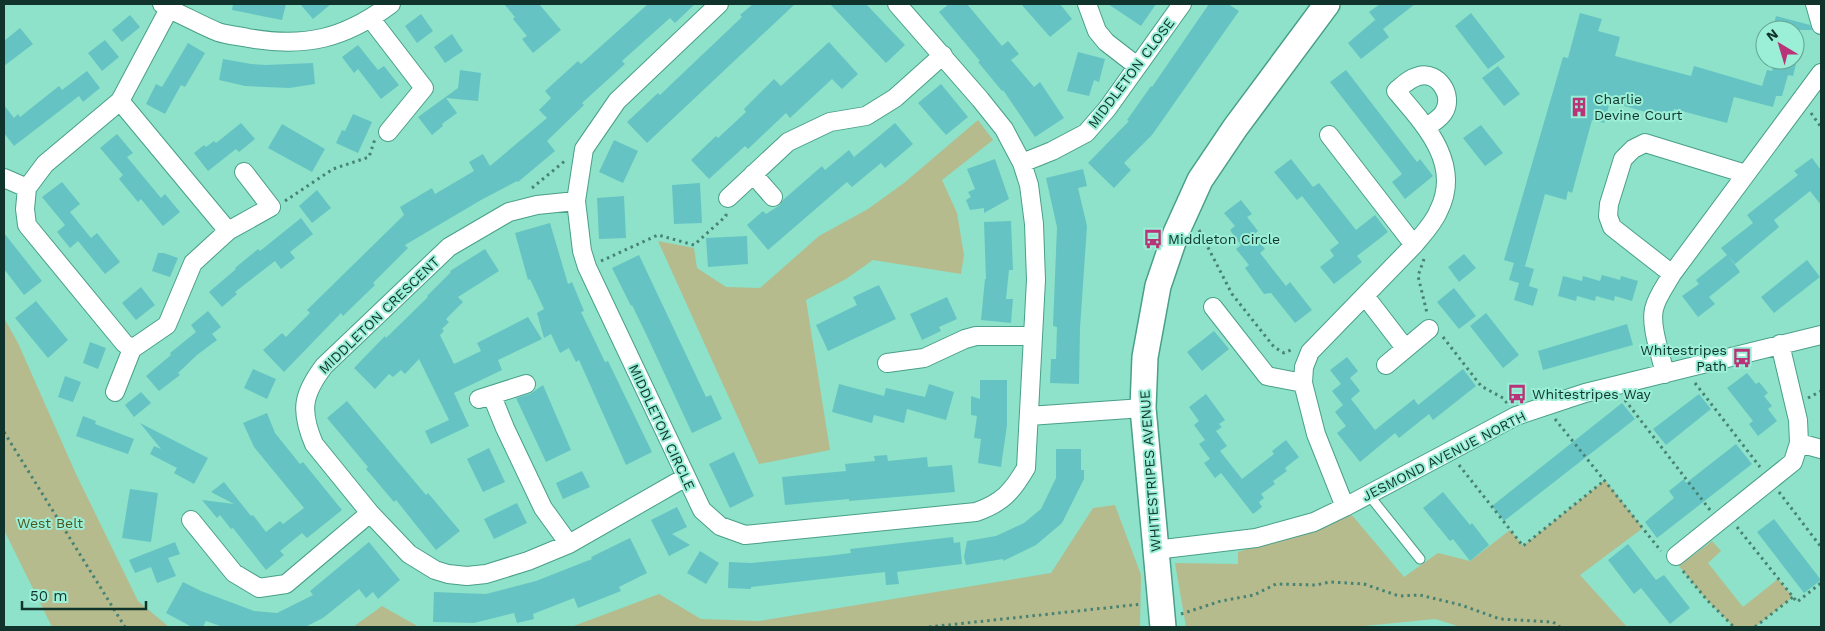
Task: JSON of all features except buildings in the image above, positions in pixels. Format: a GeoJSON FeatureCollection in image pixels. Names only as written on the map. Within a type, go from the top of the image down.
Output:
{"type":"FeatureCollection","features":[{"type":"Feature","properties":{"kind":"street"},"geometry":{"type":"LineString","coordinates":[[132,349],[124,343],[27,225],[25,209],[27,188],[45,164],[120,101],[166,6],[219,32],[268,42],[288,43],[320,40],[371,19],[391,4]]}},
{"type":"Feature","properties":{"kind":"street","name":"MIDDLETON CIRCLE"},"geometry":{"type":"LineString","coordinates":[[719,4],[617,101],[584,149],[576,201],[582,252],[587,267],[702,510],[720,526],[745,535],[976,512],[991,507],[1004,498],[1016,485],[1026,468],[1036,280],[1034,224],[1029,185],[1022,163],[1004,129],[943,55],[897,4]]}},
{"type":"Feature","properties":{"kind":"street"},"geometry":{"type":"LineString","coordinates":[[1087,4],[1097,31],[1106,42],[1137,66]]}},
{"type":"Feature","properties":{"kind":"street","name":"MIDDLETON CLOSE"},"geometry":{"type":"LineString","coordinates":[[1022,163],[1052,151],[1086,133],[1107,109],[1182,4]]}},
{"type":"Feature","properties":{"kind":"street","name":"WHITESTRIPES AVENUE"},"geometry":{"type":"LineString","coordinates":[[1167,615],[1155,550],[1143,408],[1145,357],[1158,286],[1186,209],[1200,180],[1235,128],[1327,4]]}},
{"type":"Feature","properties":{"kind":"street"},"geometry":{"type":"LineString","coordinates":[[1814,4],[1821,25]]}},
{"type":"Feature","properties":{"kind":"street"},"geometry":{"type":"LineString","coordinates":[[371,19],[424,88],[388,132]]}},
{"type":"Feature","properties":{"kind":"street"},"geometry":{"type":"LineString","coordinates":[[728,198],[788,142],[830,122],[866,116],[895,98],[943,55]]}},
{"type":"Feature","properties":{"kind":"street"},"geometry":{"type":"LineString","coordinates":[[1665,374],[1653,322],[1654,309],[1672,274],[1746,174],[1818,86]]}},
{"type":"Feature","properties":{"kind":"street"},"geometry":{"type":"LineString","coordinates":[[120,101],[228,231]]}},
{"type":"Feature","properties":{"kind":"street"},"geometry":{"type":"LineString","coordinates":[[1345,507],[1316,434],[1303,383],[1304,367],[1310,352],[1414,244],[1440,210],[1447,181],[1444,160],[1426,127]]}},
{"type":"Feature","properties":{"kind":"street"},"geometry":{"type":"LineString","coordinates":[[1329,135],[1414,244]]}},
{"type":"Feature","properties":{"kind":"street"},"geometry":{"type":"LineString","coordinates":[[1672,274],[1612,227],[1608,216],[1609,204],[1623,159],[1633,149],[1645,143],[1746,174]]}},
{"type":"Feature","properties":{"kind":"street"},"geometry":{"type":"LineString","coordinates":[[115,392],[132,349],[167,325],[193,264],[228,231],[271,207],[244,172]]}},
{"type":"Feature","properties":{"kind":"street"},"geometry":{"type":"LineString","coordinates":[[753,174],[774,197]]}},
{"type":"Feature","properties":{"kind":"street"},"geometry":{"type":"LineString","coordinates":[[4,178],[27,188]]}},
{"type":"Feature","properties":{"kind":"street","name":"MIDDLETON CRESCENT"},"geometry":{"type":"LineString","coordinates":[[576,201],[537,205],[509,212],[449,247],[324,366],[312,382],[306,398],[305,410],[306,423],[314,444],[370,513],[409,554],[435,570],[448,574],[467,576],[486,574],[528,561],[569,544],[593,532],[639,503],[686,477]]}},
{"type":"Feature","properties":{"kind":"street"},"geometry":{"type":"LineString","coordinates":[[1365,296],[1405,348]]}},
{"type":"Feature","properties":{"kind":"street"},"geometry":{"type":"LineString","coordinates":[[1213,306],[1267,376],[1303,383]]}},
{"type":"Feature","properties":{"kind":"street"},"geometry":{"type":"LineString","coordinates":[[1386,365],[1432,326]]}},
{"type":"Feature","properties":{"kind":"street","name":"JESMOND AVENUE NORTH"},"geometry":{"type":"LineString","coordinates":[[1155,550],[1256,538],[1314,522],[1516,416],[1585,393],[1684,369],[1749,345],[1780,344],[1821,335]]}},
{"type":"Feature","properties":{"kind":"street"},"geometry":{"type":"LineString","coordinates":[[887,363],[924,358],[965,339],[976,336],[1033,336]]}},
{"type":"Feature","properties":{"kind":"street"},"geometry":{"type":"LineString","coordinates":[[1676,556],[1793,462],[1799,443],[1798,420],[1780,344]]}},
{"type":"Feature","properties":{"kind":"street"},"geometry":{"type":"LineString","coordinates":[[526,384],[486,398],[505,428],[543,508],[569,544]]}},
{"type":"Feature","properties":{"kind":"street"},"geometry":{"type":"LineString","coordinates":[[1029,416],[1143,408]]}},
{"type":"Feature","properties":{"kind":"street"},"geometry":{"type":"LineString","coordinates":[[1799,443],[1821,449]]}},
{"type":"Feature","properties":{"kind":"street"},"geometry":{"type":"LineString","coordinates":[[191,520],[234,573],[259,588],[286,584],[370,513]]}},
{"type":"Feature","properties":{"kind":"lane"},"geometry":{"type":"LineString","coordinates":[[1368,494],[1420,559]]}},
{"type":"Feature","properties":{"kind":"path"},"geometry":{"type":"LineString","coordinates":[[271,207],[285,201],[333,169],[369,158],[375,138],[388,132]]}},
{"type":"Feature","properties":{"kind":"path"},"geometry":{"type":"LineString","coordinates":[[531,189],[569,158],[584,149]]}},
{"type":"Feature","properties":{"kind":"path"},"geometry":{"type":"LineString","coordinates":[[587,267],[658,235],[694,246],[726,216],[728,198]]}},
{"type":"Feature","properties":{"kind":"path"},"geometry":{"type":"LineString","coordinates":[[1186,209],[1203,235],[1232,294],[1274,347],[1284,353],[1304,345],[1310,352]]}},
{"type":"Feature","properties":{"kind":"path"},"geometry":{"type":"LineString","coordinates":[[1426,230],[1430,243],[1418,276],[1432,326],[1482,386],[1503,398],[1516,416]]}},
{"type":"Feature","properties":{"kind":"path"},"geometry":{"type":"LineString","coordinates":[[1684,369],[1759,466]]}},
{"type":"Feature","properties":{"kind":"path"},"geometry":{"type":"LineString","coordinates":[[1614,386],[1708,507]]}},
{"type":"Feature","properties":{"kind":"path"},"geometry":{"type":"LineString","coordinates":[[1545,407],[1663,554],[1676,556],[1677,564],[1707,600],[1734,627]]}},
{"type":"Feature","properties":{"kind":"path"},"geometry":{"type":"LineString","coordinates":[[4,432],[125,627]]}},
{"type":"Feature","properties":{"kind":"path"},"geometry":{"type":"LineString","coordinates":[[1447,451],[1523,546],[1605,480]]}},
{"type":"Feature","properties":{"kind":"path"},"geometry":{"type":"LineString","coordinates":[[1770,481],[1821,547]]}},
{"type":"Feature","properties":{"kind":"path"},"geometry":{"type":"LineString","coordinates":[[1728,515],[1797,602],[1821,583]]}},
{"type":"Feature","properties":{"kind":"path"},"geometry":{"type":"LineString","coordinates":[[929,627],[1167,615],[1221,601],[1254,595],[1276,584],[1316,585],[1330,582],[1364,584],[1399,596],[1420,595],[1461,604],[1500,619],[1553,622],[1560,627]]}},
{"type":"Feature","properties":{"kind":"path"},"geometry":{"type":"LineString","coordinates":[[1755,627],[1793,597]]}},
{"type":"Feature","properties":{"kind":"green space"},"geometry":{"type":"Polygon","coordinates":[[[978,120],[993,140],[942,180],[957,213],[964,255],[961,274],[873,260],[846,279],[806,300],[830,450],[759,464],[658,241],[694,248],[697,268],[726,287],[760,288],[819,236],[868,209],[904,183],[978,120]]]}},
{"type":"Feature","properties":{"kind":"green space","name":"West Belt"},"geometry":{"type":"Polygon","coordinates":[[[4,318],[18,343],[76,474],[138,601],[169,627],[52,627],[4,530],[4,318]]]}},
{"type":"Feature","properties":{"kind":"green space"},"geometry":{"type":"Polygon","coordinates":[[[1605,480],[1643,528],[1580,575],[1627,627],[1461,627],[1435,619],[1354,627],[1186,627],[1175,563],[1238,564],[1238,552],[1351,514],[1404,577],[1438,553],[1470,561],[1510,530],[1523,546],[1605,480]]]}},
{"type":"Feature","properties":{"kind":"green space"},"geometry":{"type":"Polygon","coordinates":[[[1115,505],[1141,575],[1140,627],[571,627],[659,594],[701,619],[759,621],[1051,573],[1093,508],[1115,505]]]}},
{"type":"Feature","properties":{"kind":"green space"},"geometry":{"type":"Polygon","coordinates":[[[1712,541],[1721,551],[1708,563],[1743,607],[1778,579],[1793,597],[1755,627],[1734,627],[1707,600],[1679,566],[1712,541]]]}},
{"type":"Feature","properties":{"kind":"green space"},"geometry":{"type":"Polygon","coordinates":[[[382,606],[419,627],[353,627],[382,606]]]}},
{"type":"Feature","properties":{"kind":"place","name":"Charlie Devine Court"},"geometry":{"type":"Point","coordinates":[1579,107]}},
{"type":"Feature","properties":{"kind":"place","name":"Middleton Circle"},"geometry":{"type":"Point","coordinates":[1153,239]}},
{"type":"Feature","properties":{"kind":"place","name":"Whitestripes Path"},"geometry":{"type":"Point","coordinates":[1742,358]}},
{"type":"Feature","properties":{"kind":"place","name":"Whitestripes Way"},"geometry":{"type":"Point","coordinates":[1517,394]}}]}
